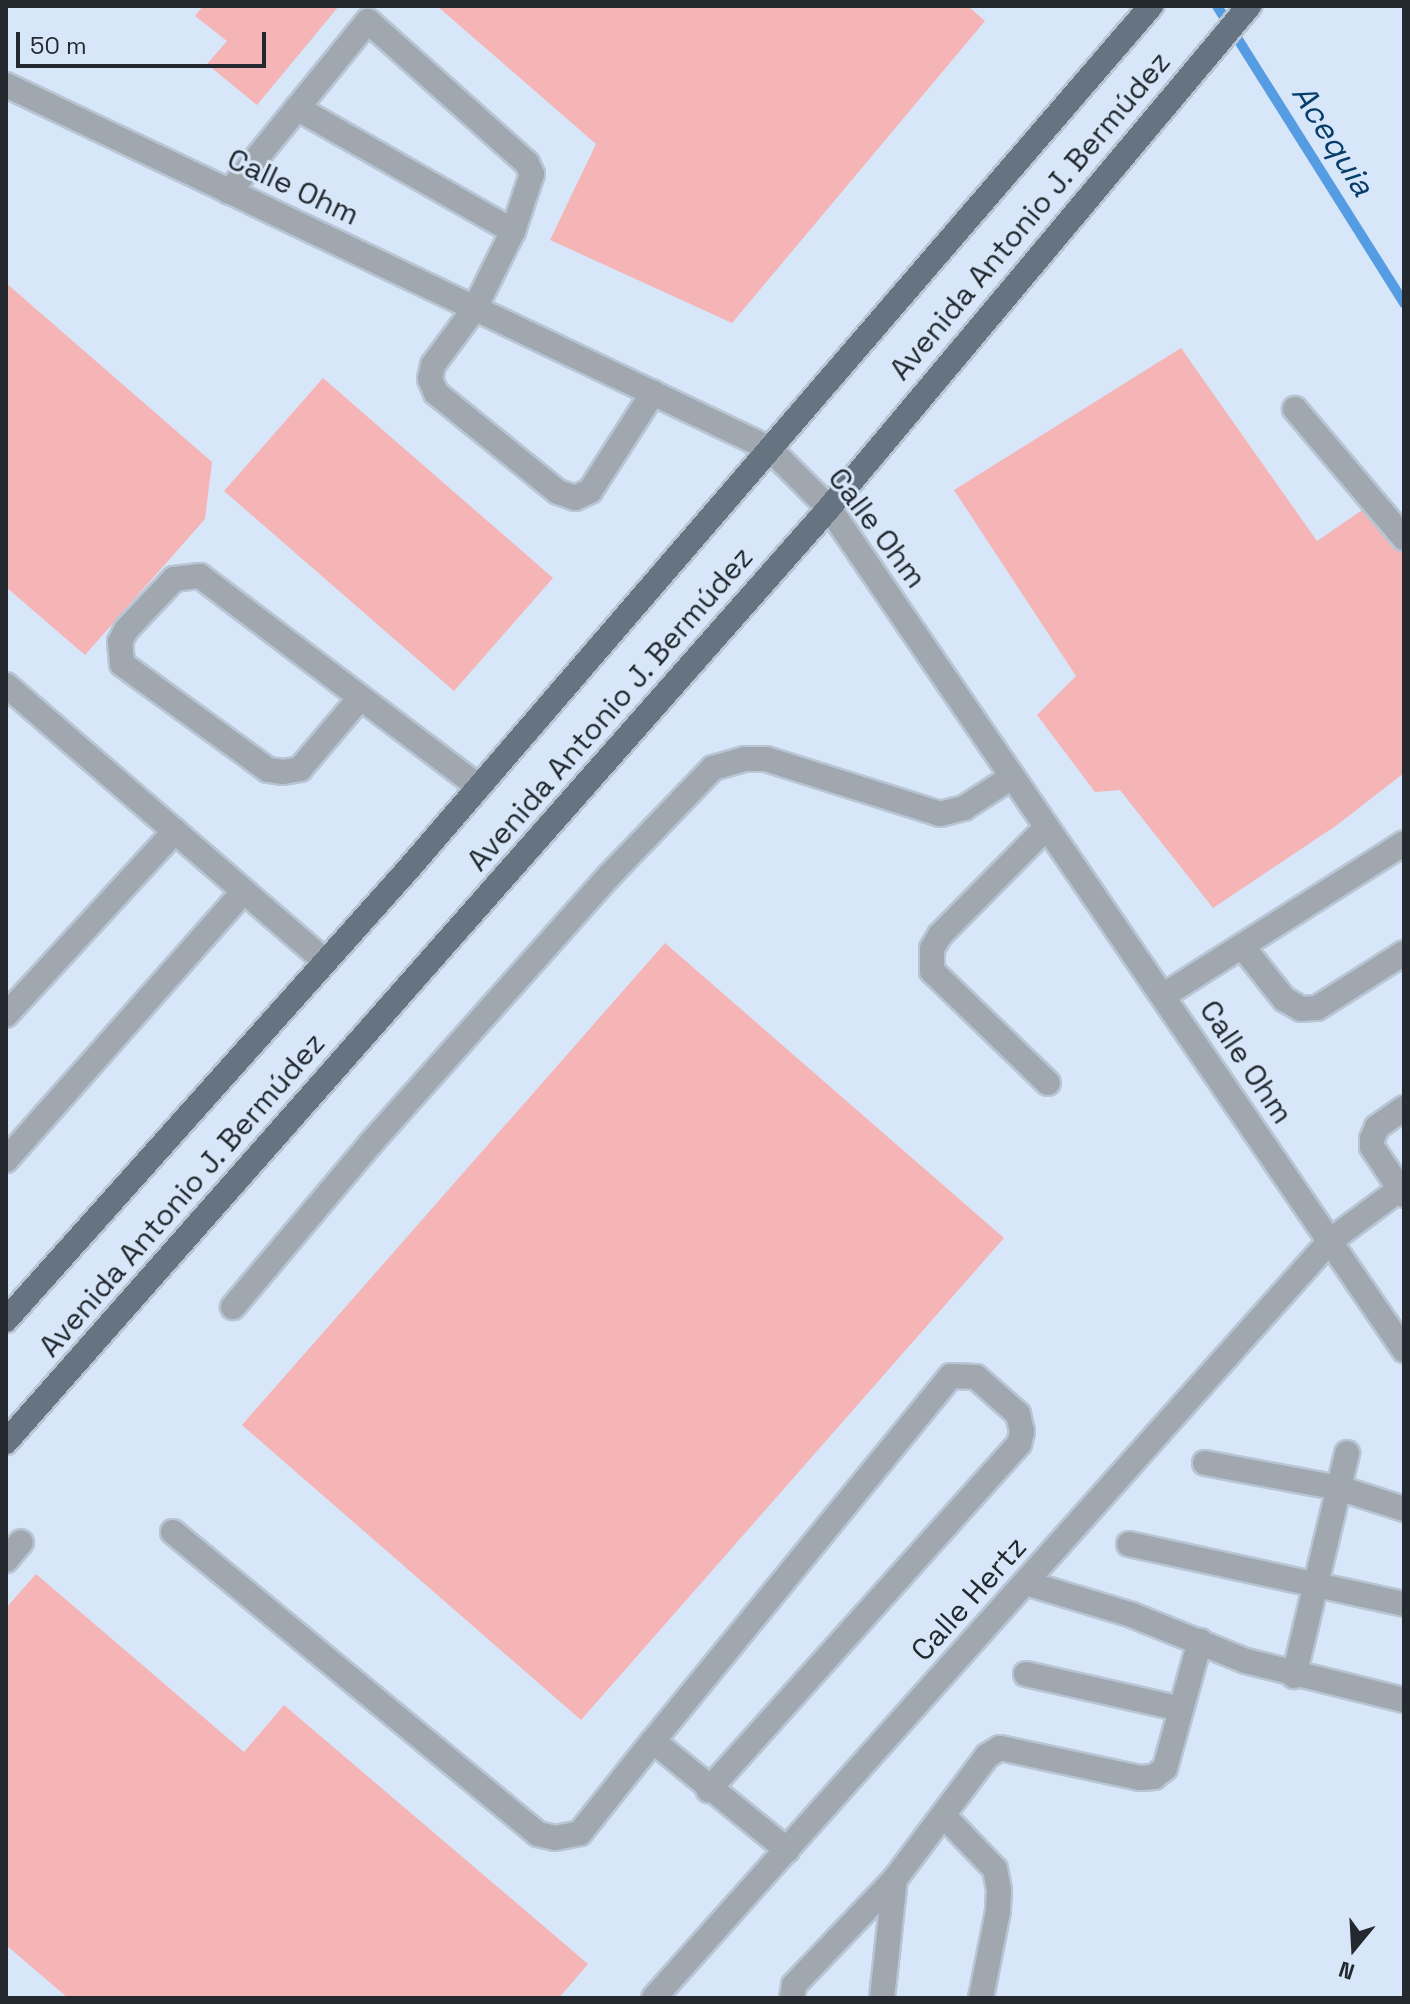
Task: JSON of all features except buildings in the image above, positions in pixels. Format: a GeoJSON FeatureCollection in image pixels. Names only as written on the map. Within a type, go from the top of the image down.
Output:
{"type":"FeatureCollection","features":[{"type":"Feature","properties":{"kind":"main road","name":"Avenida Antonio J. Bermúdez"},"geometry":{"type":"LineString","coordinates":[[6,1320],[479,787],[1151,6]]}},
{"type":"Feature","properties":{"kind":"main road","name":"Avenida Antonio J. Bermúdez"},"geometry":{"type":"LineString","coordinates":[[6,1442],[829,508],[1249,6]]}},
{"type":"Feature","properties":{"kind":"street"},"geometry":{"type":"LineString","coordinates":[[229,192],[374,13],[527,163],[532,182],[513,231],[475,308],[433,365],[430,379],[436,393],[558,492],[575,498],[590,491],[653,393]]}},
{"type":"Feature","properties":{"kind":"street","name":"Calle Ohm"},"geometry":{"type":"LineString","coordinates":[[6,85],[770,449],[829,508],[1404,1350]]}},
{"type":"Feature","properties":{"kind":"street"},"geometry":{"type":"LineString","coordinates":[[297,108],[513,231]]}},
{"type":"Feature","properties":{"kind":"street"},"geometry":{"type":"LineString","coordinates":[[1295,409],[1404,538]]}},
{"type":"Feature","properties":{"kind":"street"},"geometry":{"type":"LineString","coordinates":[[360,698],[300,769],[268,770],[122,664],[120,642],[126,630],[174,579],[200,576],[479,787]]}},
{"type":"Feature","properties":{"kind":"street"},"geometry":{"type":"LineString","coordinates":[[6,685],[325,961]]}},
{"type":"Feature","properties":{"kind":"street"},"geometry":{"type":"LineString","coordinates":[[233,1307],[371,1143],[609,876],[713,768],[744,759],[766,759],[940,814],[964,808],[1012,777]]}},
{"type":"Feature","properties":{"kind":"street"},"geometry":{"type":"LineString","coordinates":[[1047,827],[940,935],[932,949],[932,971],[1048,1083]]}},
{"type":"Feature","properties":{"kind":"street"},"geometry":{"type":"LineString","coordinates":[[6,1015],[175,831]]}},
{"type":"Feature","properties":{"kind":"street"},"geometry":{"type":"LineString","coordinates":[[1163,996],[1404,843]]}},
{"type":"Feature","properties":{"kind":"street"},"geometry":{"type":"LineString","coordinates":[[6,1160],[244,891]]}},
{"type":"Feature","properties":{"kind":"street"},"geometry":{"type":"LineString","coordinates":[[1242,946],[1284,999],[1301,1009],[1317,1008],[1404,953]]}},
{"type":"Feature","properties":{"kind":"street"},"geometry":{"type":"LineString","coordinates":[[1402,1192],[1372,1147],[1372,1139],[1377,1127],[1404,1108]]}},
{"type":"Feature","properties":{"kind":"street","name":"Calle Hertz"},"geometry":{"type":"LineString","coordinates":[[654,1998],[1330,1241],[1402,1192]]}},
{"type":"Feature","properties":{"kind":"street"},"geometry":{"type":"LineString","coordinates":[[173,1532],[538,1834],[555,1838],[580,1833],[951,1376],[976,1377],[1018,1414],[1022,1432],[1019,1444],[709,1790]]}},
{"type":"Feature","properties":{"kind":"street"},"geometry":{"type":"LineString","coordinates":[[1294,1676],[1347,1453]]}},
{"type":"Feature","properties":{"kind":"street"},"geometry":{"type":"LineString","coordinates":[[1205,1463],[1339,1488],[1404,1509]]}},
{"type":"Feature","properties":{"kind":"street"},"geometry":{"type":"LineString","coordinates":[[1129,1544],[1404,1604]]}},
{"type":"Feature","properties":{"kind":"street"},"geometry":{"type":"LineString","coordinates":[[1026,1583],[1132,1615],[1246,1661],[1294,1676],[1404,1700]]}},
{"type":"Feature","properties":{"kind":"street"},"geometry":{"type":"LineString","coordinates":[[792,1998],[794,1985],[895,1879],[987,1756],[1000,1748],[1016,1749],[1140,1778],[1154,1777],[1165,1768],[1200,1641]]}},
{"type":"Feature","properties":{"kind":"street"},"geometry":{"type":"LineString","coordinates":[[1026,1674],[1181,1709]]}},
{"type":"Feature","properties":{"kind":"street"},"geometry":{"type":"LineString","coordinates":[[653,1741],[709,1790],[787,1850]]}},
{"type":"Feature","properties":{"kind":"street"},"geometry":{"type":"LineString","coordinates":[[943,1815],[995,1869],[999,1890],[981,1998]]}},
{"type":"Feature","properties":{"kind":"street"},"geometry":{"type":"LineString","coordinates":[[882,1998],[895,1879]]}},
{"type":"Feature","properties":{"kind":"waterway","name":"Acequia"},"geometry":{"type":"LineString","coordinates":[[1217,6],[1404,303]]}}]}
